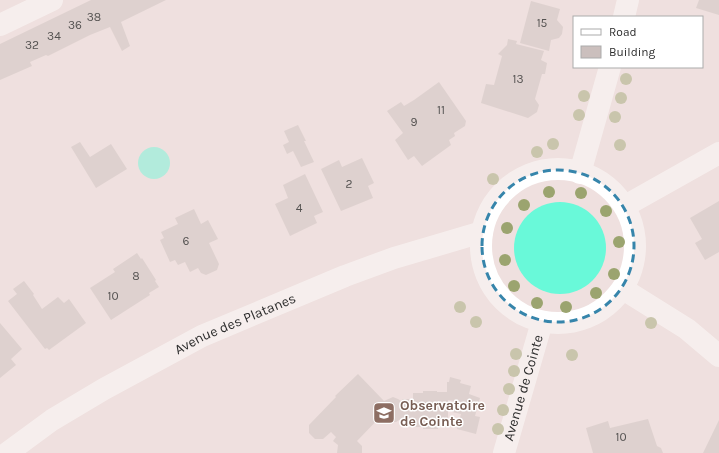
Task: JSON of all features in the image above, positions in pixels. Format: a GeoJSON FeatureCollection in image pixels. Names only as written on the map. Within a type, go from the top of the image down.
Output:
{"type":"FeatureCollection","features":[{"type":"Feature","properties":{"kind":"street"},"geometry":{"type":"LineString","coordinates":[[0,26],[52,0]]}},
{"type":"Feature","properties":{"kind":"street"},"geometry":{"type":"LineString","coordinates":[[624,16],[628,0]]}},
{"type":"Feature","properties":{"kind":"street"},"geometry":{"type":"LineString","coordinates":[[580,172],[610,68]]}},
{"type":"Feature","properties":{"kind":"street"},"geometry":{"type":"LineString","coordinates":[[625,206],[719,153]]}},
{"type":"Feature","properties":{"kind":"street"},"geometry":{"type":"LineString","coordinates":[[566,169],[580,172],[594,178],[611,189],[625,206],[632,225],[635,247],[632,268],[623,288],[608,305],[589,317],[566,323],[542,322],[520,313],[501,299],[488,279],[482,256],[482,232],[490,210],[505,191],[524,177],[546,170],[566,169]]}},
{"type":"Feature","properties":{"kind":"street","name":"Avenue des Platanes"},"geometry":{"type":"LineString","coordinates":[[7,453],[59,416],[104,389],[202,336],[387,260],[482,232]]}},
{"type":"Feature","properties":{"kind":"street"},"geometry":{"type":"LineString","coordinates":[[623,288],[687,329],[719,356]]}},
{"type":"Feature","properties":{"kind":"street","name":"Avenue de Cointe"},"geometry":{"type":"LineString","coordinates":[[504,453],[542,322]]}},
{"type":"Feature","properties":{"kind":"highlighted area"},"geometry":{"type":"Polygon","coordinates":[[[547,170],[580,173],[611,189],[625,206],[632,225],[635,247],[632,269],[623,289],[608,305],[589,317],[566,323],[542,322],[520,313],[501,299],[488,279],[482,256],[482,232],[490,210],[505,191],[524,177],[547,170]]]}},
{"type":"Feature","properties":{"kind":"shaded area"},"geometry":{"type":"Polygon","coordinates":[[[151,147],[157,147],[167,154],[170,163],[169,169],[163,176],[157,179],[151,179],[141,172],[138,166],[138,160],[145,150],[151,147]]]}},
{"type":"Feature","properties":{"kind":"shaded area"},"geometry":{"type":"Polygon","coordinates":[[[560,202],[578,205],[593,215],[603,230],[606,248],[603,266],[593,281],[578,291],[560,294],[542,291],[527,281],[517,266],[514,248],[517,230],[527,215],[542,205],[560,202]]]}},
{"type":"Feature","properties":{"kind":"building"},"geometry":{"type":"Polygon","coordinates":[[[91,0],[166,0],[121,22],[130,46],[122,51],[110,27],[90,35],[48,56],[46,55],[30,62],[32,66],[0,80],[0,44],[91,0]]]}},
{"type":"Feature","properties":{"kind":"building"},"geometry":{"type":"Polygon","coordinates":[[[699,0],[719,0],[719,15],[696,8],[699,0]]]}},
{"type":"Feature","properties":{"kind":"building"},"geometry":{"type":"Polygon","coordinates":[[[531,1],[560,9],[557,20],[563,27],[562,34],[559,38],[551,40],[549,51],[520,43],[531,1]]]}},
{"type":"Feature","properties":{"kind":"building"},"geometry":{"type":"Polygon","coordinates":[[[508,39],[517,41],[516,44],[544,51],[541,60],[547,63],[545,74],[542,74],[535,99],[539,105],[537,112],[528,118],[481,103],[486,84],[494,85],[502,56],[498,54],[507,45],[508,39]]]}},
{"type":"Feature","properties":{"kind":"building"},"geometry":{"type":"Polygon","coordinates":[[[439,82],[466,121],[465,126],[454,133],[455,136],[449,140],[451,145],[422,166],[414,156],[408,160],[395,140],[403,133],[387,111],[401,102],[404,106],[439,82]]]}},
{"type":"Feature","properties":{"kind":"building"},"geometry":{"type":"Polygon","coordinates":[[[298,125],[314,162],[301,167],[293,151],[287,154],[283,145],[289,142],[284,131],[298,125]]]}},
{"type":"Feature","properties":{"kind":"building"},"geometry":{"type":"Polygon","coordinates":[[[80,142],[90,157],[111,144],[127,169],[96,188],[71,147],[80,142]]]}},
{"type":"Feature","properties":{"kind":"building"},"geometry":{"type":"Polygon","coordinates":[[[362,158],[374,183],[368,186],[373,198],[341,211],[321,169],[339,160],[342,167],[362,158]]]}},
{"type":"Feature","properties":{"kind":"building"},"geometry":{"type":"Polygon","coordinates":[[[305,174],[323,212],[314,216],[317,223],[290,236],[275,204],[288,198],[283,185],[305,174]]]}},
{"type":"Feature","properties":{"kind":"building"},"geometry":{"type":"Polygon","coordinates":[[[719,201],[719,252],[705,260],[695,243],[702,239],[690,218],[719,201]]]}},
{"type":"Feature","properties":{"kind":"building"},"geometry":{"type":"Polygon","coordinates":[[[194,209],[201,224],[208,220],[218,239],[209,243],[219,264],[217,270],[206,275],[201,273],[198,268],[190,272],[185,262],[178,265],[175,260],[170,262],[160,240],[164,238],[161,232],[178,224],[175,218],[194,209]]]}},
{"type":"Feature","properties":{"kind":"building"},"geometry":{"type":"Polygon","coordinates":[[[137,253],[141,259],[142,258],[159,287],[149,293],[150,295],[111,320],[90,288],[115,272],[113,269],[137,253]]]}},
{"type":"Feature","properties":{"kind":"building"},"geometry":{"type":"Polygon","coordinates":[[[24,281],[34,294],[33,295],[42,309],[58,297],[64,303],[69,299],[86,323],[49,350],[47,348],[45,349],[8,301],[17,294],[13,289],[24,281]]]}},
{"type":"Feature","properties":{"kind":"building"},"geometry":{"type":"Polygon","coordinates":[[[0,323],[22,349],[11,359],[16,365],[0,378],[0,323]]]}},
{"type":"Feature","properties":{"kind":"building","name":"Observatoire de Cointe"},"geometry":{"type":"Polygon","coordinates":[[[358,374],[384,401],[393,397],[401,401],[403,399],[413,399],[413,393],[423,393],[423,391],[447,392],[447,382],[449,382],[450,377],[461,380],[460,383],[471,386],[469,394],[480,398],[475,416],[480,417],[476,434],[457,429],[461,414],[452,412],[455,401],[448,400],[448,427],[423,429],[423,427],[413,427],[413,421],[403,421],[401,419],[396,422],[391,422],[382,415],[357,441],[362,446],[362,453],[337,453],[338,445],[333,441],[336,437],[331,432],[323,439],[315,439],[309,433],[309,425],[336,397],[335,396],[358,374]]]}},
{"type":"Feature","properties":{"kind":"building"},"geometry":{"type":"Polygon","coordinates":[[[648,419],[657,446],[661,448],[663,453],[593,453],[586,428],[608,421],[610,428],[648,419]]]}},
{"type":"Feature","properties":{"kind":"building"},"geometry":{"type":"Polygon","coordinates":[[[719,420],[719,453],[703,453],[719,420]]]}},
{"type":"Feature","properties":{"kind":"place","name":"Observatoire de Cointe"},"geometry":{"type":"Point","coordinates":[384,413]}}]}
